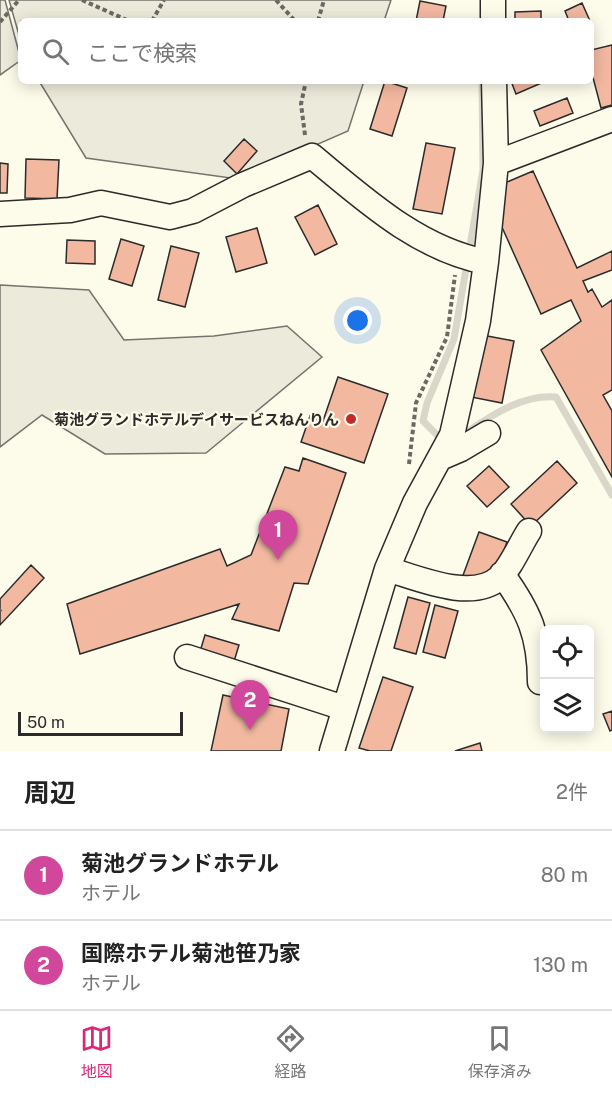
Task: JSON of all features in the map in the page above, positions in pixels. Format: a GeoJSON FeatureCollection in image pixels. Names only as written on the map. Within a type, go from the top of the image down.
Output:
{"type":"FeatureCollection","features":[{"type":"Feature","properties":{"kind":"street"},"geometry":{"type":"LineString","coordinates":[[493,0],[493,18]]}},
{"type":"Feature","properties":{"kind":"street"},"geometry":{"type":"LineString","coordinates":[[332,751],[387,569],[415,503],[452,435],[478,321],[486,262],[496,163],[494,84]]}},
{"type":"Feature","properties":{"kind":"street"},"geometry":{"type":"LineString","coordinates":[[496,163],[612,119]]}},
{"type":"Feature","properties":{"kind":"street"},"geometry":{"type":"LineString","coordinates":[[0,214],[70,210],[101,203],[170,217],[193,211],[243,185],[312,156],[417,236],[458,257],[486,262]]}},
{"type":"Feature","properties":{"kind":"street"},"geometry":{"type":"LineString","coordinates":[[440,458],[488,433]]}},
{"type":"Feature","properties":{"kind":"street"},"geometry":{"type":"LineString","coordinates":[[387,569],[460,590],[473,588],[499,579],[529,531]]}},
{"type":"Feature","properties":{"kind":"street"},"geometry":{"type":"LineString","coordinates":[[502,574],[532,621],[540,652],[540,679]]}},
{"type":"Feature","properties":{"kind":"street"},"geometry":{"type":"LineString","coordinates":[[188,657],[344,708]]}},
{"type":"Feature","properties":{"kind":"path"},"geometry":{"type":"LineString","coordinates":[[0,22],[19,0]]}},
{"type":"Feature","properties":{"kind":"path"},"geometry":{"type":"LineString","coordinates":[[82,0],[122,18]]}},
{"type":"Feature","properties":{"kind":"path"},"geometry":{"type":"LineString","coordinates":[[154,18],[164,0]]}},
{"type":"Feature","properties":{"kind":"path"},"geometry":{"type":"LineString","coordinates":[[276,0],[292,18]]}},
{"type":"Feature","properties":{"kind":"path"},"geometry":{"type":"LineString","coordinates":[[319,18],[324,0]]}},
{"type":"Feature","properties":{"kind":"path"},"geometry":{"type":"LineString","coordinates":[[305,84],[301,104],[303,128],[312,156]]}},
{"type":"Feature","properties":{"kind":"path"},"geometry":{"type":"LineString","coordinates":[[408,470],[416,403],[447,338],[458,257]]}},
{"type":"Feature","properties":{"kind":"shaded area"},"geometry":{"type":"Polygon","coordinates":[[[0,0],[5,0],[18,49],[18,62],[0,75],[0,0]]]}},
{"type":"Feature","properties":{"kind":"shaded area"},"geometry":{"type":"Polygon","coordinates":[[[9,0],[391,0],[385,18],[18,18],[18,32],[9,0]]]}},
{"type":"Feature","properties":{"kind":"shaded area"},"geometry":{"type":"Polygon","coordinates":[[[41,84],[363,84],[348,131],[238,179],[86,158],[41,84]]]}},
{"type":"Feature","properties":{"kind":"shaded area"},"geometry":{"type":"Polygon","coordinates":[[[0,285],[89,290],[124,340],[214,336],[287,326],[322,357],[206,453],[105,454],[42,415],[0,447],[0,285]]]}},
{"type":"Feature","properties":{"kind":"building"},"geometry":{"type":"Polygon","coordinates":[[[420,1],[446,6],[444,18],[417,18],[420,1]]]}},
{"type":"Feature","properties":{"kind":"building"},"geometry":{"type":"Polygon","coordinates":[[[582,3],[589,18],[568,18],[565,11],[582,3]]]}},
{"type":"Feature","properties":{"kind":"building"},"geometry":{"type":"Polygon","coordinates":[[[541,11],[541,18],[515,18],[515,12],[541,11]]]}},
{"type":"Feature","properties":{"kind":"building"},"geometry":{"type":"Polygon","coordinates":[[[612,45],[612,105],[601,108],[594,81],[594,49],[612,45]]]}},
{"type":"Feature","properties":{"kind":"building"},"geometry":{"type":"Polygon","coordinates":[[[384,84],[407,88],[392,136],[370,129],[384,84]]]}},
{"type":"Feature","properties":{"kind":"building"},"geometry":{"type":"Polygon","coordinates":[[[512,84],[539,84],[516,94],[512,84]]]}},
{"type":"Feature","properties":{"kind":"building"},"geometry":{"type":"Polygon","coordinates":[[[567,98],[573,113],[540,126],[534,111],[567,98]]]}},
{"type":"Feature","properties":{"kind":"building"},"geometry":{"type":"Polygon","coordinates":[[[244,139],[257,151],[237,174],[224,161],[244,139]]]}},
{"type":"Feature","properties":{"kind":"building"},"geometry":{"type":"Polygon","coordinates":[[[426,143],[455,148],[442,214],[413,209],[426,143]]]}},
{"type":"Feature","properties":{"kind":"building"},"geometry":{"type":"Polygon","coordinates":[[[26,159],[59,160],[57,199],[25,198],[26,159]]]}},
{"type":"Feature","properties":{"kind":"building"},"geometry":{"type":"Polygon","coordinates":[[[0,163],[8,164],[7,193],[0,193],[0,163]]]}},
{"type":"Feature","properties":{"kind":"building"},"geometry":{"type":"Polygon","coordinates":[[[533,171],[577,268],[612,251],[612,270],[583,281],[588,292],[592,289],[602,307],[612,300],[612,390],[603,395],[612,411],[612,477],[541,350],[581,321],[571,300],[541,314],[501,225],[497,204],[504,201],[500,185],[533,171]]]}},
{"type":"Feature","properties":{"kind":"building"},"geometry":{"type":"Polygon","coordinates":[[[318,205],[337,244],[315,255],[295,217],[318,205]]]}},
{"type":"Feature","properties":{"kind":"building"},"geometry":{"type":"Polygon","coordinates":[[[257,228],[267,263],[236,272],[226,237],[257,228]]]}},
{"type":"Feature","properties":{"kind":"building"},"geometry":{"type":"Polygon","coordinates":[[[121,239],[144,246],[132,286],[109,279],[121,239]]]}},
{"type":"Feature","properties":{"kind":"building"},"geometry":{"type":"Polygon","coordinates":[[[67,240],[95,241],[95,264],[66,263],[67,240]]]}},
{"type":"Feature","properties":{"kind":"building"},"geometry":{"type":"Polygon","coordinates":[[[171,246],[199,253],[185,307],[158,300],[171,246]]]}},
{"type":"Feature","properties":{"kind":"building"},"geometry":{"type":"Polygon","coordinates":[[[482,335],[514,341],[502,403],[471,397],[482,335]]]}},
{"type":"Feature","properties":{"kind":"building","name":"菊池グランドホテルデイサービスねんりん"},"geometry":{"type":"Polygon","coordinates":[[[338,377],[388,394],[364,463],[301,442],[310,416],[323,421],[338,377]]]}},
{"type":"Feature","properties":{"kind":"building"},"geometry":{"type":"Polygon","coordinates":[[[303,458],[346,473],[308,584],[294,583],[279,631],[232,619],[239,604],[80,654],[67,604],[220,549],[227,566],[251,555],[285,467],[299,471],[303,458]]]}},
{"type":"Feature","properties":{"kind":"building"},"geometry":{"type":"Polygon","coordinates":[[[557,461],[577,483],[531,526],[511,504],[557,461]]]}},
{"type":"Feature","properties":{"kind":"building"},"geometry":{"type":"Polygon","coordinates":[[[489,466],[509,487],[487,507],[467,486],[489,466]]]}},
{"type":"Feature","properties":{"kind":"building"},"geometry":{"type":"Polygon","coordinates":[[[479,532],[507,542],[491,588],[462,578],[479,532]]]}},
{"type":"Feature","properties":{"kind":"building"},"geometry":{"type":"Polygon","coordinates":[[[31,565],[44,578],[0,625],[0,599],[31,565]]]}},
{"type":"Feature","properties":{"kind":"building"},"geometry":{"type":"Polygon","coordinates":[[[408,597],[430,603],[416,654],[394,648],[408,597]]]}},
{"type":"Feature","properties":{"kind":"building"},"geometry":{"type":"Polygon","coordinates":[[[435,605],[458,611],[445,658],[423,652],[435,605]]]}},
{"type":"Feature","properties":{"kind":"building"},"geometry":{"type":"Polygon","coordinates":[[[205,635],[239,645],[229,678],[195,668],[205,635]]]}},
{"type":"Feature","properties":{"kind":"building"},"geometry":{"type":"Polygon","coordinates":[[[383,677],[413,687],[391,751],[370,751],[359,748],[383,677]]]}},
{"type":"Feature","properties":{"kind":"building"},"geometry":{"type":"Polygon","coordinates":[[[223,695],[289,709],[281,751],[211,751],[223,695]]]}},
{"type":"Feature","properties":{"kind":"building"},"geometry":{"type":"Polygon","coordinates":[[[612,711],[612,730],[610,731],[603,714],[612,711]]]}},
{"type":"Feature","properties":{"kind":"building"},"geometry":{"type":"Polygon","coordinates":[[[480,743],[482,751],[455,751],[480,743]]]}},
{"type":"Feature","properties":{"kind":"waterway"},"geometry":{"type":"LineString","coordinates":[[436,434],[423,421],[427,403],[454,339],[483,170],[482,84]]}},
{"type":"Feature","properties":{"kind":"waterway"},"geometry":{"type":"LineString","coordinates":[[470,430],[511,406],[533,398],[556,397],[612,495]]}},
{"type":"Feature","properties":{"kind":"place","name":"菊池グランドホテルデイサービスねんりん"},"geometry":{"type":"Point","coordinates":[351,419]}},
{"type":"Feature","properties":{"kind":"place","name":"菊池グランドホテル"},"geometry":{"type":"Point","coordinates":[278,560]}},
{"type":"Feature","properties":{"kind":"place","name":"国際ホテル菊池笹乃家"},"geometry":{"type":"Point","coordinates":[250,730]}}]}
